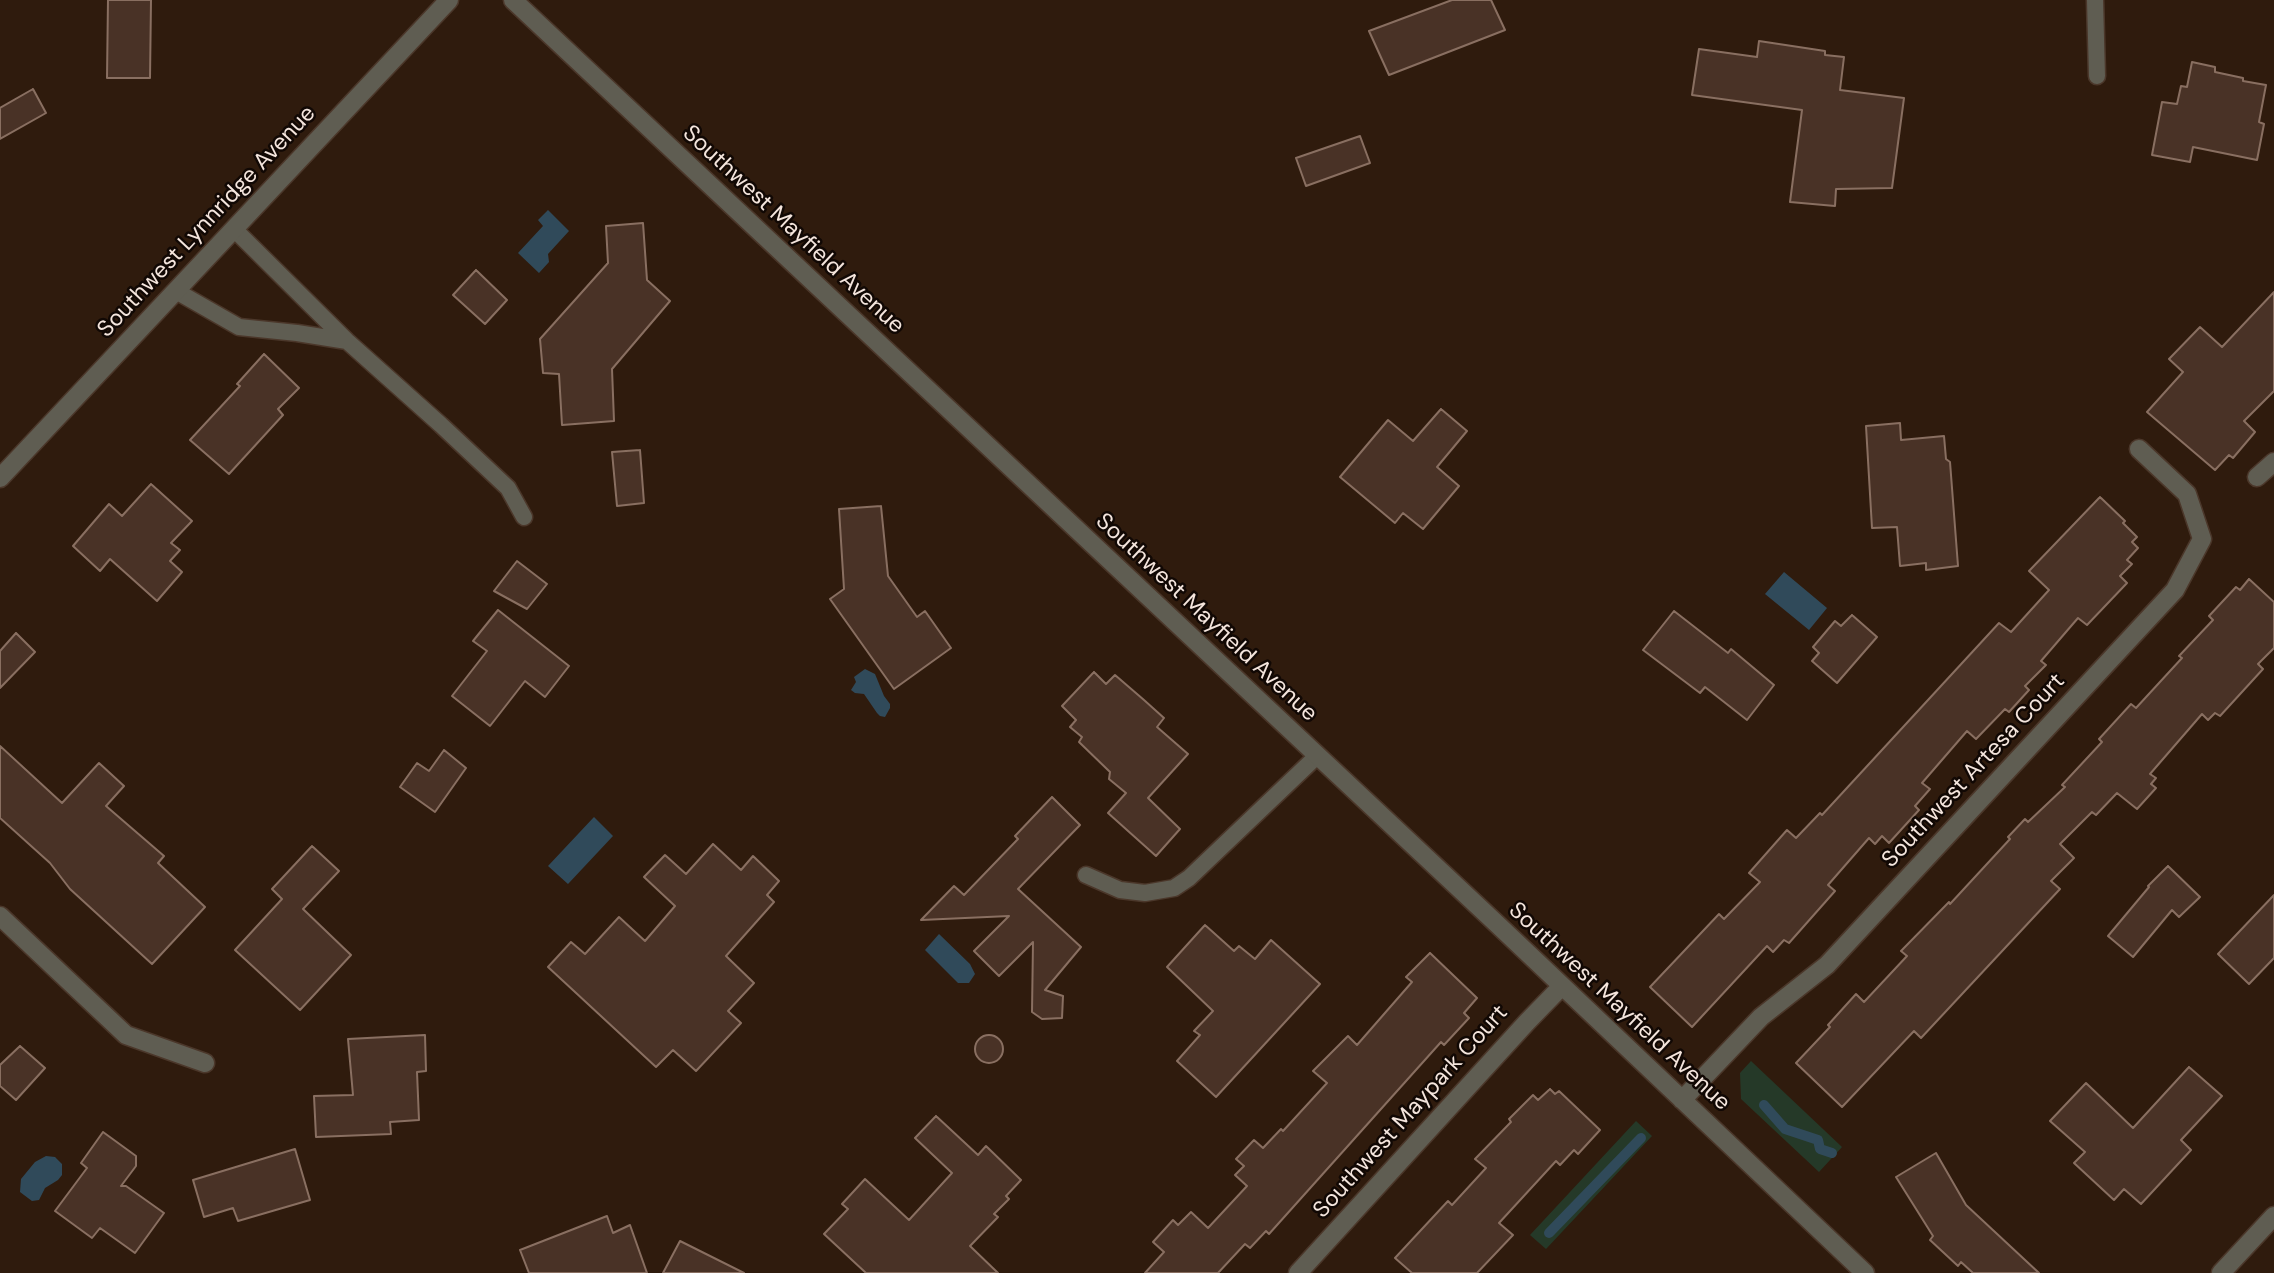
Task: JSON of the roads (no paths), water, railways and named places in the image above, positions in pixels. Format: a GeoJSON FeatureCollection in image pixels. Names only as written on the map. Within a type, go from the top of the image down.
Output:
{"type":"FeatureCollection","features":[{"type":"Feature","properties":{"kind":"street","name":"Southwest Lynnridge Avenue"},"geometry":{"type":"LineString","coordinates":[[0,478],[449,0]]}},
{"type":"Feature","properties":{"kind":"street","name":"Southwest Mayfield Avenue"},"geometry":{"type":"LineString","coordinates":[[513,0],[1865,1273]]}},
{"type":"Feature","properties":{"kind":"street","name":"Southwest Artesa Court"},"geometry":{"type":"LineString","coordinates":[[1682,1100],[1761,1017],[1827,965],[2175,590],[2202,539],[2187,494],[2139,449]]}},
{"type":"Feature","properties":{"kind":"street"},"geometry":{"type":"LineString","coordinates":[[2257,477],[2274,462]]}},
{"type":"Feature","properties":{"kind":"street"},"geometry":{"type":"LineString","coordinates":[[0,916],[127,1035],[205,1063]]}},
{"type":"Feature","properties":{"kind":"street","name":"Southwest Maypark Court"},"geometry":{"type":"LineString","coordinates":[[1298,1273],[1562,986]]}},
{"type":"Feature","properties":{"kind":"street"},"geometry":{"type":"LineString","coordinates":[[2221,1273],[2274,1216]]}},
{"type":"Feature","properties":{"kind":"lane"},"geometry":{"type":"LineString","coordinates":[[2095,0],[2097,76]]}},
{"type":"Feature","properties":{"kind":"lane"},"geometry":{"type":"LineString","coordinates":[[234,229],[347,341],[508,488],[524,517]]}},
{"type":"Feature","properties":{"kind":"lane"},"geometry":{"type":"LineString","coordinates":[[176,291],[239,327],[347,341]]}},
{"type":"Feature","properties":{"kind":"lane"},"geometry":{"type":"LineString","coordinates":[[1086,875],[1120,890],[1145,893],[1174,888],[1189,878],[1317,756]]}},
{"type":"Feature","properties":{"kind":"water"},"geometry":{"type":"Polygon","coordinates":[[[548,210],[569,231],[548,254],[549,262],[539,273],[518,253],[543,226],[538,220],[548,210]]]}},
{"type":"Feature","properties":{"kind":"water"},"geometry":{"type":"Polygon","coordinates":[[[1784,572],[1827,608],[1809,630],[1765,594],[1784,572]]]}},
{"type":"Feature","properties":{"kind":"water"},"geometry":{"type":"Polygon","coordinates":[[[865,669],[875,674],[890,704],[885,717],[877,713],[864,694],[851,690],[856,682],[854,677],[865,669]]]}},
{"type":"Feature","properties":{"kind":"water"},"geometry":{"type":"Polygon","coordinates":[[[594,817],[613,836],[568,884],[548,866],[594,817]]]}},
{"type":"Feature","properties":{"kind":"water"},"geometry":{"type":"Polygon","coordinates":[[[939,934],[970,964],[975,974],[969,983],[958,983],[925,950],[939,934]]]}},
{"type":"Feature","properties":{"kind":"water"},"geometry":{"type":"Polygon","coordinates":[[[46,1156],[55,1157],[62,1164],[62,1175],[45,1188],[39,1200],[32,1201],[20,1192],[21,1179],[35,1162],[46,1156]]]}},
{"type":"Feature","properties":{"kind":"waterway"},"geometry":{"type":"LineString","coordinates":[[1764,1105],[1785,1129],[1818,1140],[1820,1149],[1832,1153]]}},
{"type":"Feature","properties":{"kind":"waterway"},"geometry":{"type":"LineString","coordinates":[[1549,1233],[1641,1138]]}}]}
